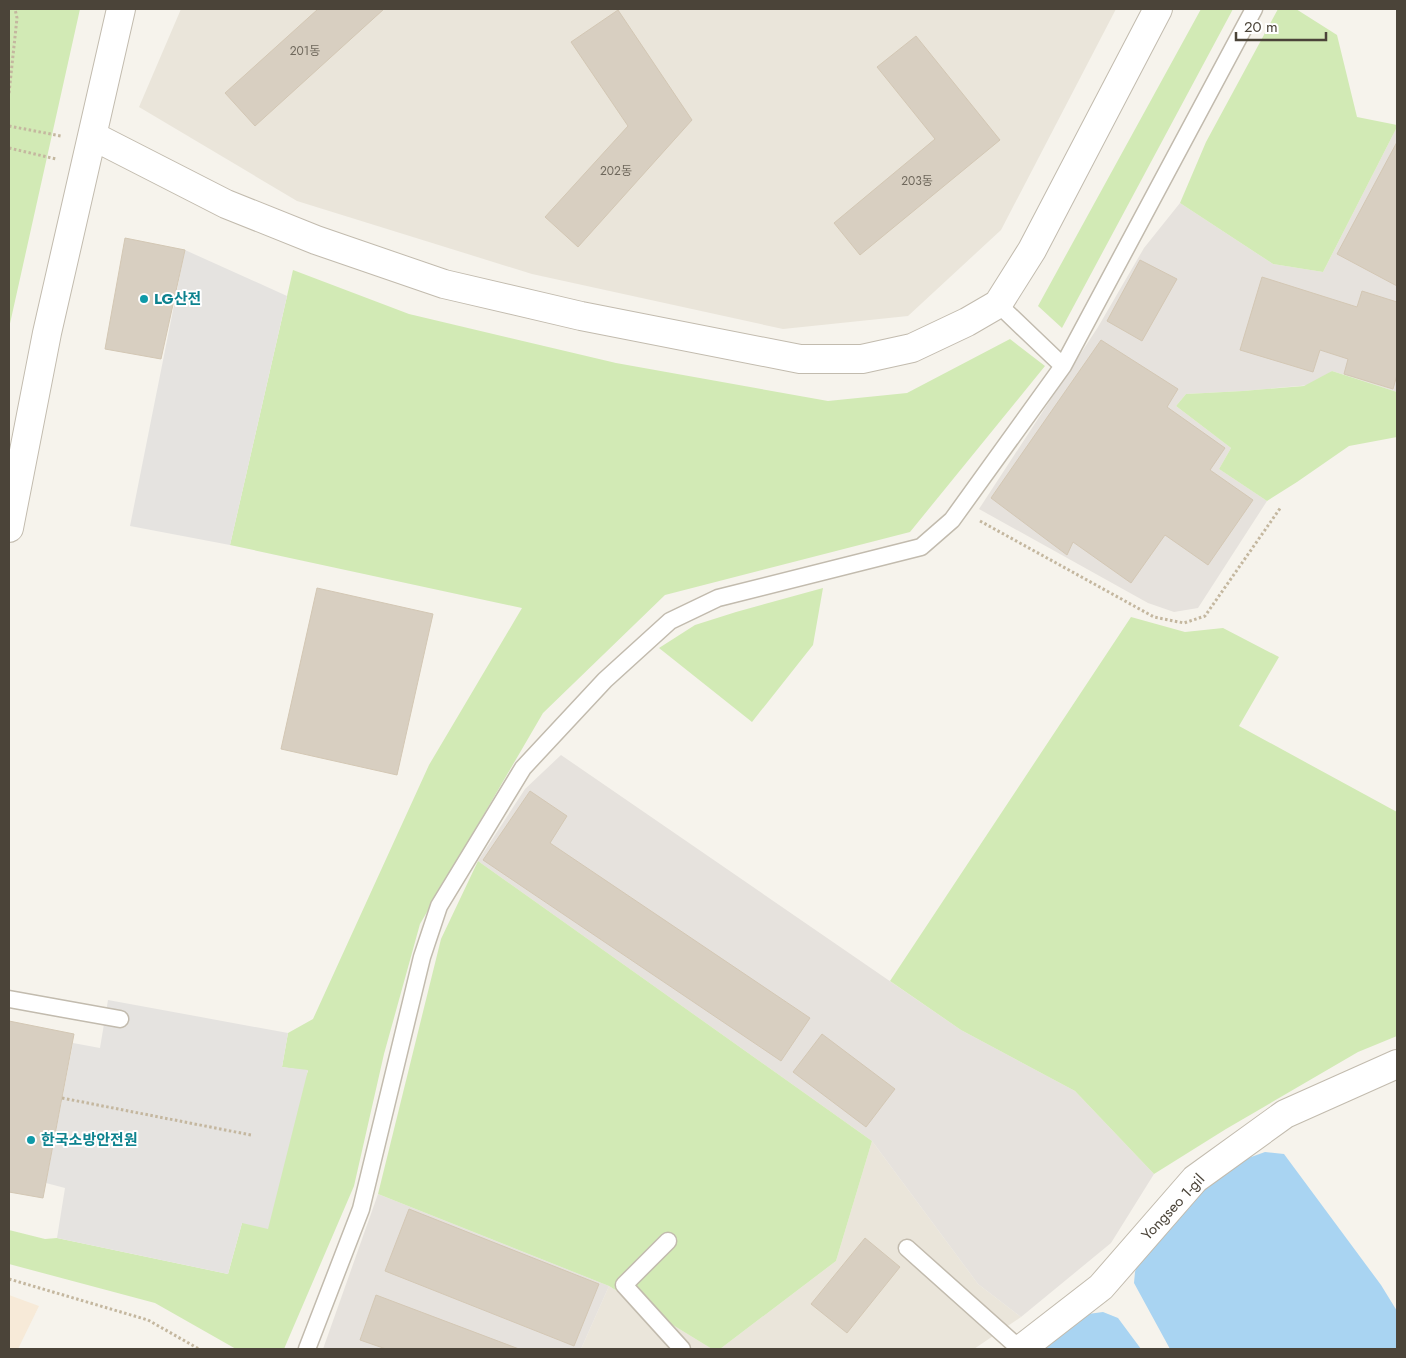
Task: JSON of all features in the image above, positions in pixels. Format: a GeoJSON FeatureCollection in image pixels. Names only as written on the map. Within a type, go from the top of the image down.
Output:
{"type":"FeatureCollection","features":[{"type":"Feature","properties":{"kind":"street"},"geometry":{"type":"LineString","coordinates":[[9,528],[47,333],[121,9]]}},
{"type":"Feature","properties":{"kind":"street"},"geometry":{"type":"LineString","coordinates":[[93,136],[226,204],[316,240],[444,284],[581,316],[800,359],[862,359],[912,348],[967,322],[998,304],[1032,250],[1158,9]]}},
{"type":"Feature","properties":{"kind":"street","name":"Yongseo 1-gil"},"geometry":{"type":"LineString","coordinates":[[1020,1349],[1101,1287],[1195,1179],[1285,1114],[1397,1064]]}},
{"type":"Feature","properties":{"kind":"lane"},"geometry":{"type":"LineString","coordinates":[[307,1349],[361,1210],[422,956],[439,906],[523,768],[605,680],[670,621],[718,598],[921,547],[952,520],[1064,366],[1254,9]]}},
{"type":"Feature","properties":{"kind":"lane"},"geometry":{"type":"LineString","coordinates":[[998,304],[1064,366]]}},
{"type":"Feature","properties":{"kind":"lane"},"geometry":{"type":"LineString","coordinates":[[9,999],[120,1019]]}},
{"type":"Feature","properties":{"kind":"lane"},"geometry":{"type":"LineString","coordinates":[[668,1241],[624,1285],[682,1349]]}},
{"type":"Feature","properties":{"kind":"lane"},"geometry":{"type":"LineString","coordinates":[[907,1248],[1020,1349]]}},
{"type":"Feature","properties":{"kind":"path"},"geometry":{"type":"LineString","coordinates":[[9,93],[17,18],[15,9]]}},
{"type":"Feature","properties":{"kind":"path"},"geometry":{"type":"LineString","coordinates":[[9,126],[61,136]]}},
{"type":"Feature","properties":{"kind":"path"},"geometry":{"type":"LineString","coordinates":[[9,148],[56,159]]}},
{"type":"Feature","properties":{"kind":"path"},"geometry":{"type":"LineString","coordinates":[[960,510],[1154,617],[1184,623],[1205,616],[1281,507]]}},
{"type":"Feature","properties":{"kind":"path"},"geometry":{"type":"LineString","coordinates":[[62,1098],[251,1135]]}},
{"type":"Feature","properties":{"kind":"path"},"geometry":{"type":"LineString","coordinates":[[9,1279],[148,1320],[199,1349]]}},
{"type":"Feature","properties":{"kind":"shaded area"},"geometry":{"type":"Polygon","coordinates":[[[181,9],[1116,9],[1001,230],[908,316],[783,329],[532,274],[297,201],[139,107],[181,9]]]}},
{"type":"Feature","properties":{"kind":"shaded area"},"geometry":{"type":"Polygon","coordinates":[[[1397,127],[1397,392],[1332,371],[1311,385],[1186,394],[1176,406],[1231,448],[1219,469],[1267,501],[1198,608],[1174,612],[1148,603],[979,509],[1098,327],[1144,248],[1180,203],[1273,264],[1323,272],[1397,127]]]}},
{"type":"Feature","properties":{"kind":"shaded area"},"geometry":{"type":"Polygon","coordinates":[[[185,250],[287,296],[230,545],[130,526],[185,250]]]}},
{"type":"Feature","properties":{"kind":"shaded area"},"geometry":{"type":"Polygon","coordinates":[[[561,755],[961,1030],[1075,1091],[1154,1174],[1111,1243],[1021,1317],[978,1284],[872,1141],[478,861],[525,789],[561,755]]]}},
{"type":"Feature","properties":{"kind":"shaded area"},"geometry":{"type":"Polygon","coordinates":[[[108,1000],[288,1033],[282,1067],[308,1070],[268,1229],[242,1223],[228,1274],[57,1238],[65,1188],[46,1183],[73,1043],[100,1048],[108,1000]]]}},
{"type":"Feature","properties":{"kind":"shaded area"},"geometry":{"type":"Polygon","coordinates":[[[872,1141],[978,1284],[1021,1317],[974,1349],[720,1349],[836,1261],[872,1141]]]}},
{"type":"Feature","properties":{"kind":"shaded area"},"geometry":{"type":"Polygon","coordinates":[[[378,1194],[609,1286],[581,1349],[323,1349],[378,1194]]]}},
{"type":"Feature","properties":{"kind":"shaded area"},"geometry":{"type":"Polygon","coordinates":[[[609,1286],[712,1349],[581,1349],[609,1286]]]}},
{"type":"Feature","properties":{"kind":"shaded area"},"geometry":{"type":"Polygon","coordinates":[[[9,1295],[39,1306],[18,1349],[9,1349],[9,1295]]]}},
{"type":"Feature","properties":{"kind":"green space"},"geometry":{"type":"Polygon","coordinates":[[[9,9],[80,9],[9,328],[9,9]]]}},
{"type":"Feature","properties":{"kind":"green space"},"geometry":{"type":"Polygon","coordinates":[[[1201,9],[1233,9],[1062,328],[1038,306],[1201,9]]]}},
{"type":"Feature","properties":{"kind":"green space"},"geometry":{"type":"Polygon","coordinates":[[[1278,9],[1296,9],[1337,35],[1357,117],[1397,125],[1323,272],[1273,264],[1180,203],[1206,142],[1278,9]]]}},
{"type":"Feature","properties":{"kind":"green space"},"geometry":{"type":"Polygon","coordinates":[[[293,270],[409,314],[616,363],[828,401],[907,393],[1010,339],[1045,366],[910,532],[665,595],[543,713],[420,924],[384,1054],[354,1186],[284,1349],[236,1349],[155,1303],[9,1264],[9,1230],[45,1239],[57,1238],[228,1274],[242,1223],[308,1071],[282,1067],[288,1033],[313,1019],[429,765],[522,608],[230,545],[293,270]]]}},
{"type":"Feature","properties":{"kind":"green space"},"geometry":{"type":"Polygon","coordinates":[[[1332,371],[1397,392],[1397,437],[1349,446],[1267,501],[1219,469],[1231,448],[1176,406],[1186,394],[1304,386],[1332,371]]]}},
{"type":"Feature","properties":{"kind":"green space"},"geometry":{"type":"Polygon","coordinates":[[[823,588],[813,645],[752,722],[659,648],[695,625],[823,588]]]}},
{"type":"Feature","properties":{"kind":"green space"},"geometry":{"type":"Polygon","coordinates":[[[1131,617],[1185,632],[1223,628],[1279,657],[1239,726],[1397,812],[1397,1036],[1358,1052],[1226,1129],[1154,1174],[1075,1091],[961,1030],[890,981],[1131,617]]]}},
{"type":"Feature","properties":{"kind":"green space"},"geometry":{"type":"Polygon","coordinates":[[[478,861],[872,1141],[836,1261],[720,1349],[712,1349],[609,1286],[378,1194],[441,939],[478,861]]]}},
{"type":"Feature","properties":{"kind":"water"},"geometry":{"type":"Polygon","coordinates":[[[1265,1152],[1284,1154],[1381,1285],[1397,1311],[1397,1349],[1170,1349],[1134,1283],[1138,1262],[1208,1183],[1240,1161],[1265,1152]]]}},
{"type":"Feature","properties":{"kind":"water"},"geometry":{"type":"Polygon","coordinates":[[[1103,1312],[1118,1318],[1141,1349],[1041,1349],[1088,1314],[1103,1312]]]}},
{"type":"Feature","properties":{"kind":"building"},"geometry":{"type":"Polygon","coordinates":[[[318,9],[384,9],[255,126],[225,93],[318,9]]]}},
{"type":"Feature","properties":{"kind":"building"},"geometry":{"type":"Polygon","coordinates":[[[618,10],[692,120],[578,247],[545,217],[628,126],[571,42],[618,10]]]}},
{"type":"Feature","properties":{"kind":"building"},"geometry":{"type":"Polygon","coordinates":[[[916,36],[1000,140],[860,255],[834,223],[935,139],[877,67],[916,36]]]}},
{"type":"Feature","properties":{"kind":"building"},"geometry":{"type":"Polygon","coordinates":[[[1397,142],[1397,286],[1337,254],[1397,142]]]}},
{"type":"Feature","properties":{"kind":"building","name":"LG산전"},"geometry":{"type":"Polygon","coordinates":[[[125,238],[185,250],[161,359],[105,349],[125,238]]]}},
{"type":"Feature","properties":{"kind":"building"},"geometry":{"type":"Polygon","coordinates":[[[1140,260],[1177,279],[1142,341],[1107,321],[1140,260]]]}},
{"type":"Feature","properties":{"kind":"building"},"geometry":{"type":"Polygon","coordinates":[[[1262,277],[1357,307],[1362,291],[1397,302],[1397,375],[1393,389],[1344,374],[1348,359],[1320,350],[1313,372],[1240,350],[1262,277]]]}},
{"type":"Feature","properties":{"kind":"building"},"geometry":{"type":"Polygon","coordinates":[[[1101,340],[1178,389],[1167,407],[1225,448],[1210,470],[1253,500],[1208,565],[1165,535],[1131,583],[1073,542],[1067,555],[991,498],[1101,340]]]}},
{"type":"Feature","properties":{"kind":"building"},"geometry":{"type":"Polygon","coordinates":[[[317,588],[433,614],[397,775],[281,749],[317,588]]]}},
{"type":"Feature","properties":{"kind":"building"},"geometry":{"type":"Polygon","coordinates":[[[530,791],[567,816],[550,843],[810,1018],[781,1061],[483,860],[530,791]]]}},
{"type":"Feature","properties":{"kind":"building","name":"한국소방안전원"},"geometry":{"type":"Polygon","coordinates":[[[9,1021],[74,1034],[43,1198],[9,1192],[9,1021]]]}},
{"type":"Feature","properties":{"kind":"building"},"geometry":{"type":"Polygon","coordinates":[[[822,1034],[895,1089],[866,1127],[793,1072],[822,1034]]]}},
{"type":"Feature","properties":{"kind":"building"},"geometry":{"type":"Polygon","coordinates":[[[409,1209],[599,1284],[574,1346],[385,1271],[409,1209]]]}},
{"type":"Feature","properties":{"kind":"building"},"geometry":{"type":"Polygon","coordinates":[[[865,1238],[900,1267],[847,1333],[811,1304],[865,1238]]]}},
{"type":"Feature","properties":{"kind":"building"},"geometry":{"type":"Polygon","coordinates":[[[376,1295],[519,1349],[386,1349],[360,1340],[376,1295]]]}},
{"type":"Feature","properties":{"kind":"place","name":"LG산전"},"geometry":{"type":"Point","coordinates":[144,299]}},
{"type":"Feature","properties":{"kind":"place","name":"한국소방안전원"},"geometry":{"type":"Point","coordinates":[31,1140]}}]}
